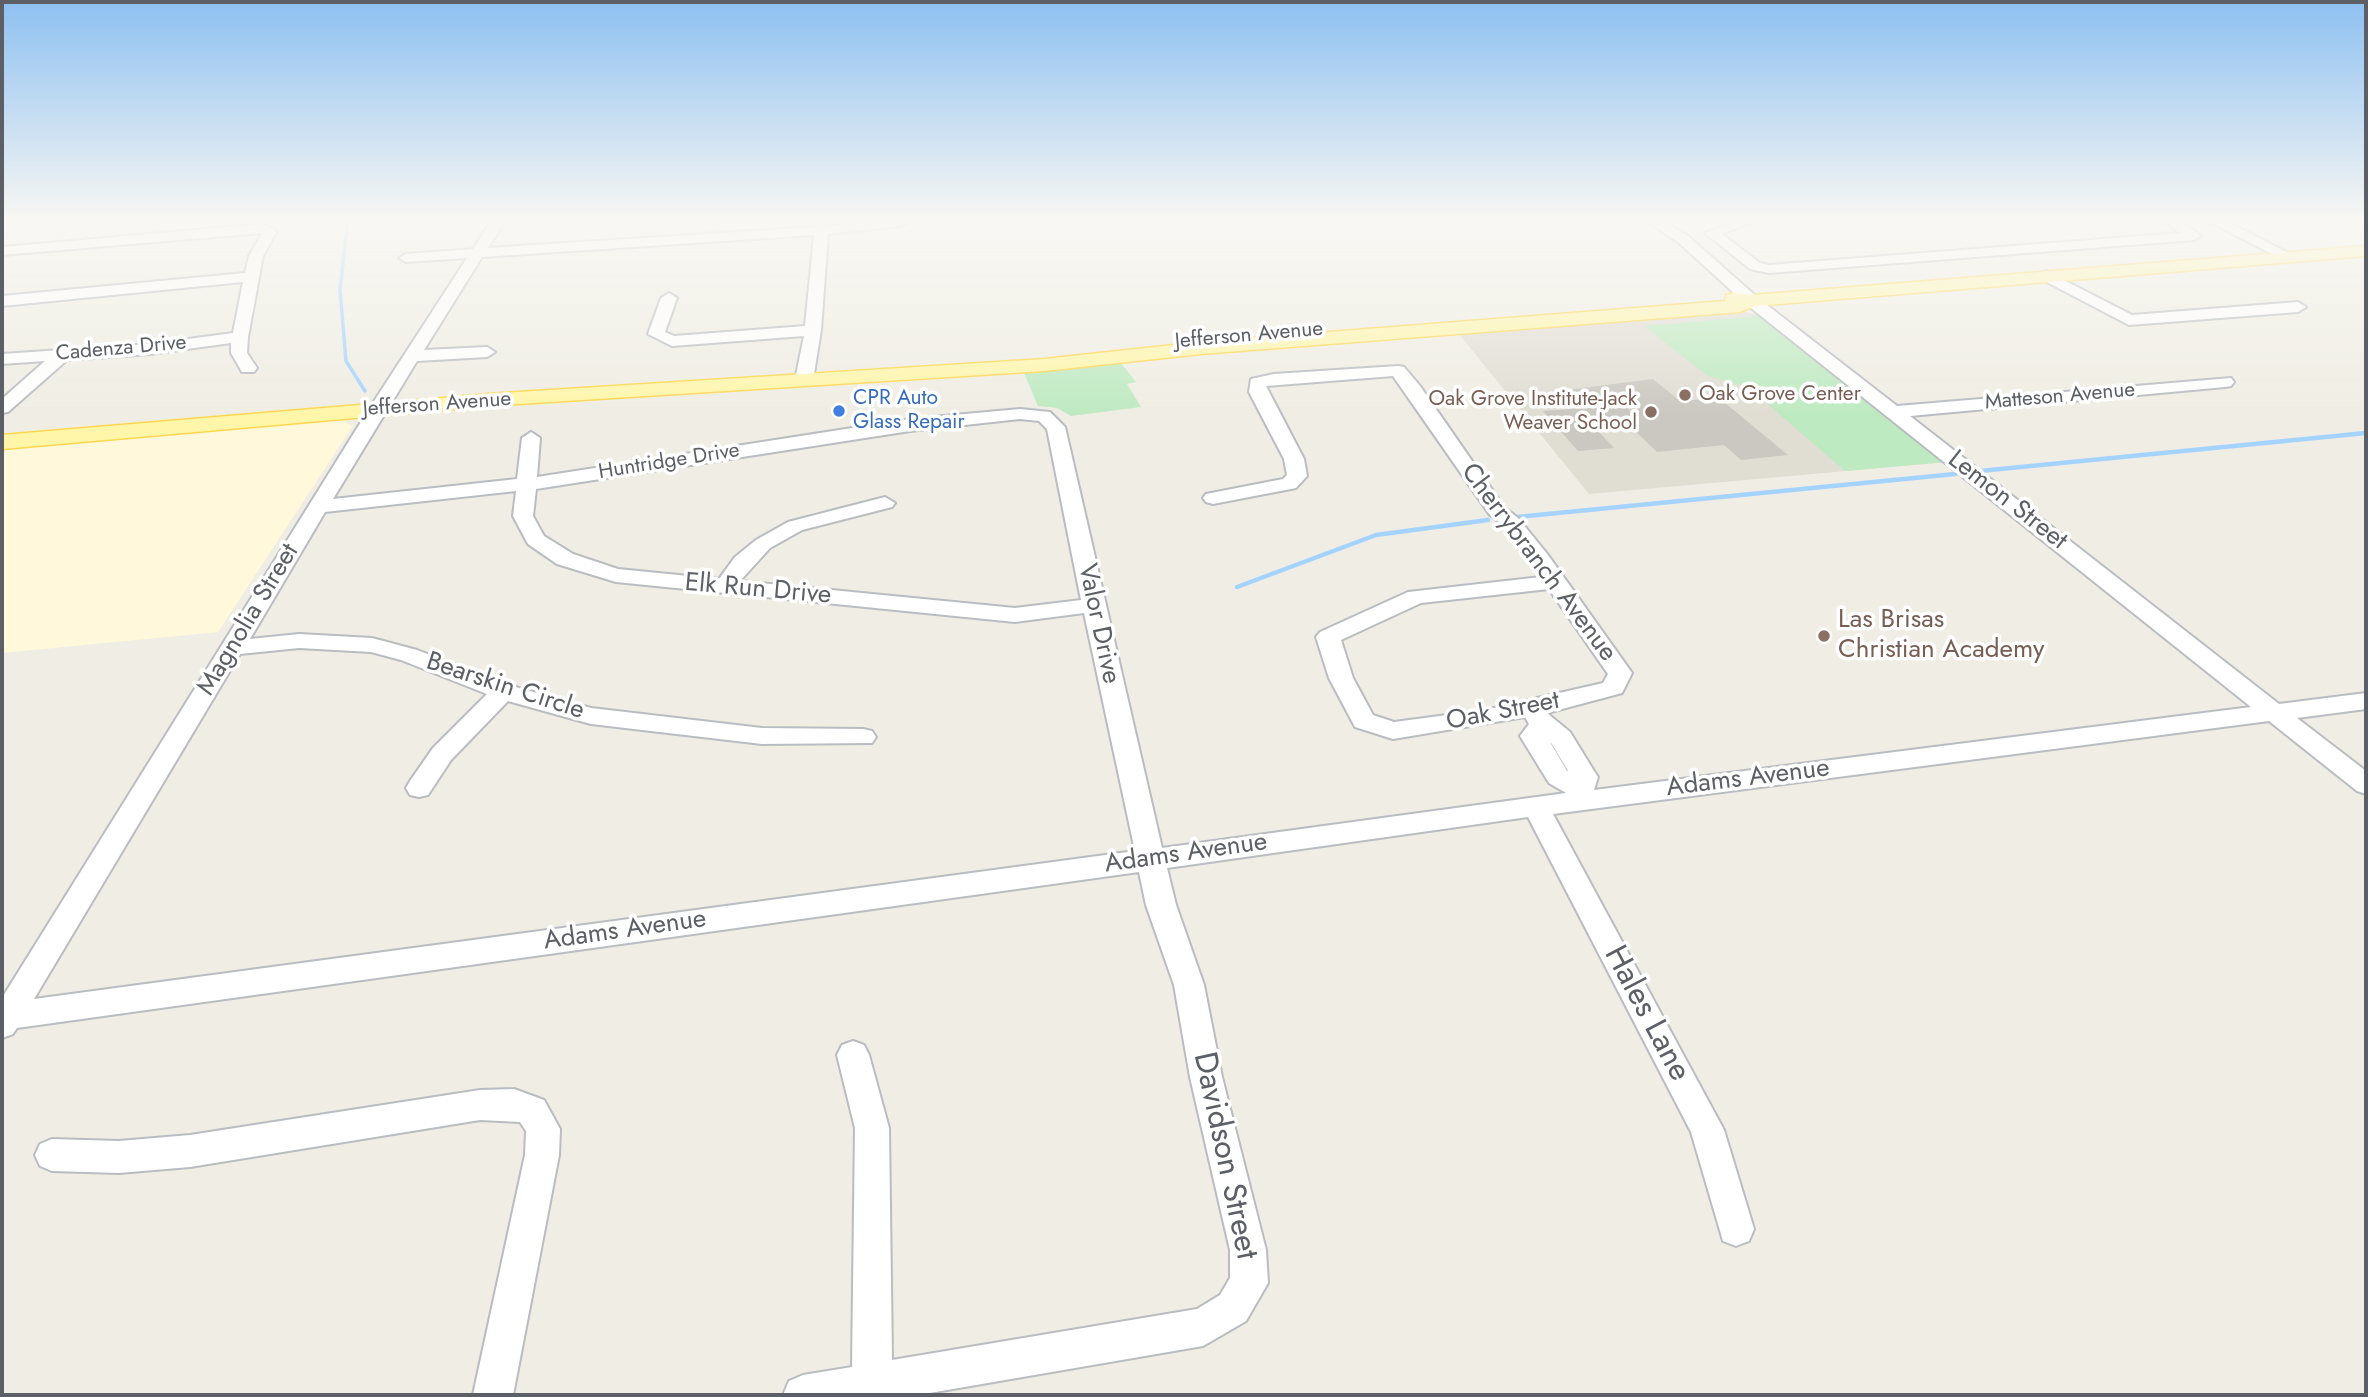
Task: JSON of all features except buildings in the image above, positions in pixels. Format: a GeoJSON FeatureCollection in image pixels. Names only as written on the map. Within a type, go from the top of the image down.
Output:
{"type":"FeatureCollection","features":[{"type":"Feature","properties":{"kind":"main road","name":"Jefferson Avenue"},"geometry":{"type":"LineString","coordinates":[[872,374],[905,366],[1365,327],[1733,299],[1752,301],[1961,283]]}},
{"type":"Feature","properties":{"kind":"main road","name":"Jefferson Avenue"},"geometry":{"type":"LineString","coordinates":[[2,442],[378,409],[872,374],[1044,365],[1201,348],[1740,306],[1752,301]]}},
{"type":"Feature","properties":{"kind":"main road"},"geometry":{"type":"LineString","coordinates":[[1201,348],[1234,342],[1353,332],[1365,327]]}},
{"type":"Feature","properties":{"kind":"street"},"geometry":{"type":"LineString","coordinates":[[2,301],[188,283]]}},
{"type":"Feature","properties":{"kind":"street"},"geometry":{"type":"LineString","coordinates":[[248,368],[239,353],[252,283]]}},
{"type":"Feature","properties":{"kind":"street","name":"Magnolia Street"},"geometry":{"type":"LineString","coordinates":[[5,1020],[378,409],[459,283]]}},
{"type":"Feature","properties":{"kind":"street"},"geometry":{"type":"LineString","coordinates":[[804,380],[813,330],[817,283]]}},
{"type":"Feature","properties":{"kind":"street","name":"Lemon Street"},"geometry":{"type":"LineString","coordinates":[[1732,283],[2366,785]]}},
{"type":"Feature","properties":{"kind":"street"},"geometry":{"type":"LineString","coordinates":[[2060,283],[2129,320],[2298,307]]}},
{"type":"Feature","properties":{"kind":"street"},"geometry":{"type":"LineString","coordinates":[[669,298],[656,334],[671,341],[813,330]]}},
{"type":"Feature","properties":{"kind":"street","name":"Cadenza Drive"},"geometry":{"type":"LineString","coordinates":[[2,359],[150,349],[240,337]]}},
{"type":"Feature","properties":{"kind":"street"},"geometry":{"type":"LineString","coordinates":[[411,356],[487,352]]}},
{"type":"Feature","properties":{"kind":"street"},"geometry":{"type":"LineString","coordinates":[[2,408],[62,355]]}},
{"type":"Feature","properties":{"kind":"street","name":"Cherrybranch Avenue"},"geometry":{"type":"LineString","coordinates":[[1213,498],[1289,484],[1297,476],[1294,459],[1258,392],[1257,383],[1274,379],[1398,371],[1408,380],[1497,511],[1511,522],[1620,673],[1613,688]]}},
{"type":"Feature","properties":{"kind":"street","name":"Matteson Avenue"},"geometry":{"type":"LineString","coordinates":[[1894,412],[2225,382]]}},
{"type":"Feature","properties":{"kind":"street","name":"Huntridge Drive"},"geometry":{"type":"LineString","coordinates":[[318,507],[528,484],[863,431],[1020,414]]}},
{"type":"Feature","properties":{"kind":"street","name":"Valor Drive"},"geometry":{"type":"LineString","coordinates":[[1020,414],[1044,416],[1056,427],[1093,605],[1152,859]]}},
{"type":"Feature","properties":{"kind":"street","name":"Elk Run Drive"},"geometry":{"type":"LineString","coordinates":[[531,438],[523,516],[535,540],[565,559],[616,575],[682,584],[726,585],[1015,614],[1093,605]]}},
{"type":"Feature","properties":{"kind":"street"},"geometry":{"type":"LineString","coordinates":[[726,585],[762,544],[794,526],[885,503]]}},
{"type":"Feature","properties":{"kind":"street","name":"Oak Street"},"geometry":{"type":"LineString","coordinates":[[1555,582],[1416,597],[1328,637],[1341,678],[1364,721],[1393,731],[1485,718],[1536,716],[1613,688]]}},
{"type":"Feature","properties":{"kind":"street","name":"Bearskin Circle"},"geometry":{"type":"LineString","coordinates":[[232,648],[299,641],[372,645],[409,655],[503,692],[591,716],[762,736],[863,737]]}},
{"type":"Feature","properties":{"kind":"street"},"geometry":{"type":"LineString","coordinates":[[419,788],[442,754],[503,692]]}},
{"type":"Feature","properties":{"kind":"street","name":"Adams Avenue"},"geometry":{"type":"LineString","coordinates":[[5,1020],[1536,807],[1583,795],[2366,701]]}},
{"type":"Feature","properties":{"kind":"street"},"geometry":{"type":"LineString","coordinates":[[1536,716],[1561,738],[1557,753],[1558,777],[1583,795]]}},
{"type":"Feature","properties":{"kind":"street","name":"Hales Lane"},"geometry":{"type":"LineString","coordinates":[[1536,807],[1707,1130],[1736,1229]]}},
{"type":"Feature","properties":{"kind":"street","name":"Davidson Street"},"geometry":{"type":"LineString","coordinates":[[803,1395],[1203,1327],[1233,1308],[1249,1283],[1248,1250],[1206,1077],[1189,985],[1161,905],[1152,859]]}},
{"type":"Feature","properties":{"kind":"street"},"geometry":{"type":"LineString","coordinates":[[853,1055],[872,1128],[872,1382]]}},
{"type":"Feature","properties":{"kind":"street"},"geometry":{"type":"LineString","coordinates":[[52,1155],[119,1157],[190,1151],[480,1105],[513,1104],[532,1111],[543,1129],[542,1154],[493,1395]]}},
{"type":"Feature","properties":{"kind":"shaded area","name":"Oak Grove Center"},"geometry":{"type":"Polygon","coordinates":[[[1737,309],[1760,316],[1947,462],[1589,494],[1458,333],[1737,309]]]}},
{"type":"Feature","properties":{"kind":"shaded area"},"geometry":{"type":"Polygon","coordinates":[[[344,420],[352,427],[218,632],[2,653],[2,448],[240,425],[344,420]]]}},
{"type":"Feature","properties":{"kind":"green space"},"geometry":{"type":"Polygon","coordinates":[[[1760,316],[1947,462],[1845,471],[1748,387],[1708,376],[1644,326],[1760,316]]]}},
{"type":"Feature","properties":{"kind":"green space"},"geometry":{"type":"Polygon","coordinates":[[[1121,363],[1136,382],[1127,384],[1141,407],[1071,416],[1057,408],[1038,406],[1023,371],[1121,363]]]}},
{"type":"Feature","properties":{"kind":"waterway"},"geometry":{"type":"LineString","coordinates":[[341,283],[346,361],[365,391]]}},
{"type":"Feature","properties":{"kind":"waterway"},"geometry":{"type":"LineString","coordinates":[[1980,471],[2366,433]]}},
{"type":"Feature","properties":{"kind":"waterway"},"geometry":{"type":"LineString","coordinates":[[1517,517],[1955,474]]}},
{"type":"Feature","properties":{"kind":"waterway"},"geometry":{"type":"LineString","coordinates":[[1237,587],[1376,535],[1488,520]]}},
{"type":"Feature","properties":{"kind":"place","name":"Oak Grove Center"},"geometry":{"type":"Point","coordinates":[1685,395]}},
{"type":"Feature","properties":{"kind":"place","name":"CPR Auto Glass Repair"},"geometry":{"type":"Point","coordinates":[839,411]}},
{"type":"Feature","properties":{"kind":"place","name":"Oak Grove Institute-Jack Weaver School"},"geometry":{"type":"Point","coordinates":[1651,412]}},
{"type":"Feature","properties":{"kind":"place","name":"Las Brisas Christian Academy"},"geometry":{"type":"Point","coordinates":[1824,636]}}]}
